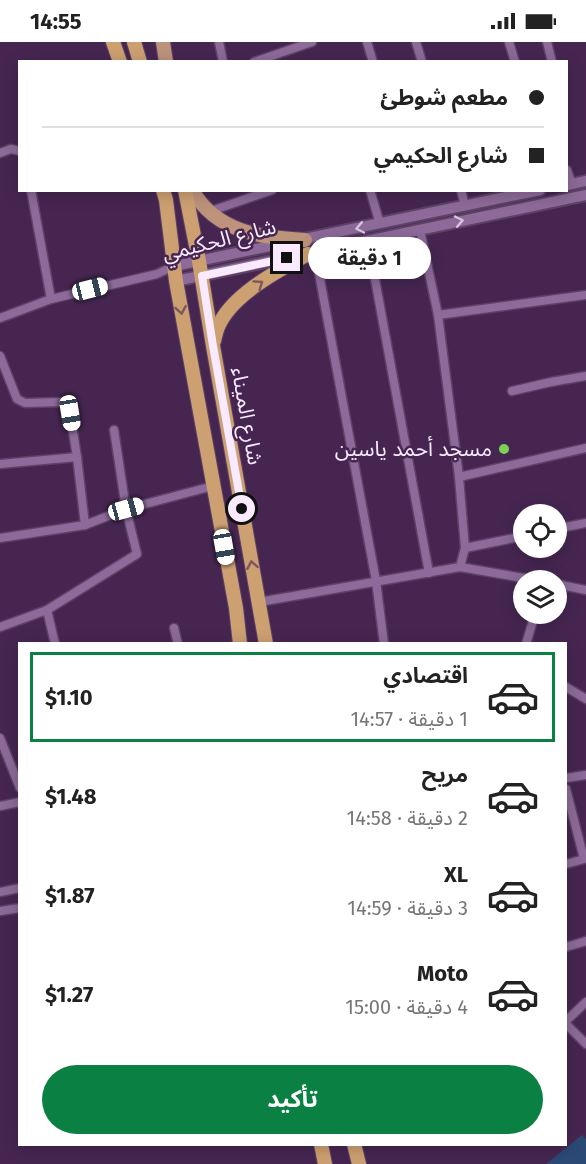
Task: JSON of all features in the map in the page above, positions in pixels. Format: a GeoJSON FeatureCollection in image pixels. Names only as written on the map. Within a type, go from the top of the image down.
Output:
{"type":"FeatureCollection","features":[{"type":"Feature","properties":{"kind":"highway"},"geometry":{"type":"LineString","coordinates":[[113,42],[119,60]]}},
{"type":"Feature","properties":{"kind":"highway"},"geometry":{"type":"LineString","coordinates":[[134,42],[139,60]]}},
{"type":"Feature","properties":{"kind":"highway"},"geometry":{"type":"LineString","coordinates":[[164,192],[176,281],[236,608],[240,642]]}},
{"type":"Feature","properties":{"kind":"highway","name":"شارع الميناء"},"geometry":{"type":"LineString","coordinates":[[188,192],[266,642]]}},
{"type":"Feature","properties":{"kind":"highway"},"geometry":{"type":"LineString","coordinates":[[213,346],[218,327],[232,307],[274,274],[312,253]]}},
{"type":"Feature","properties":{"kind":"highway"},"geometry":{"type":"LineString","coordinates":[[321,1146],[325,1164]]}},
{"type":"Feature","properties":{"kind":"highway"},"geometry":{"type":"LineString","coordinates":[[355,1146],[360,1164]]}},
{"type":"Feature","properties":{"kind":"main road"},"geometry":{"type":"LineString","coordinates":[[163,42],[166,60]]}},
{"type":"Feature","properties":{"kind":"main road"},"geometry":{"type":"LineString","coordinates":[[188,192],[208,212],[232,227],[277,238],[305,240]]}},
{"type":"Feature","properties":{"kind":"street"},"geometry":{"type":"LineString","coordinates":[[219,42],[223,60]]}},
{"type":"Feature","properties":{"kind":"street"},"geometry":{"type":"LineString","coordinates":[[260,60],[312,42]]}},
{"type":"Feature","properties":{"kind":"street"},"geometry":{"type":"LineString","coordinates":[[367,42],[372,60]]}},
{"type":"Feature","properties":{"kind":"street"},"geometry":{"type":"LineString","coordinates":[[416,42],[421,60]]}},
{"type":"Feature","properties":{"kind":"street"},"geometry":{"type":"LineString","coordinates":[[509,42],[514,60]]}},
{"type":"Feature","properties":{"kind":"street"},"geometry":{"type":"LineString","coordinates":[[547,42],[552,60]]}},
{"type":"Feature","properties":{"kind":"street"},"geometry":{"type":"LineString","coordinates":[[0,153],[11,149],[18,151]]}},
{"type":"Feature","properties":{"kind":"street"},"geometry":{"type":"LineString","coordinates":[[569,185],[586,181]]}},
{"type":"Feature","properties":{"kind":"street"},"geometry":{"type":"LineString","coordinates":[[31,192],[51,298]]}},
{"type":"Feature","properties":{"kind":"street"},"geometry":{"type":"LineString","coordinates":[[208,212],[266,192]]}},
{"type":"Feature","properties":{"kind":"street"},"geometry":{"type":"LineString","coordinates":[[371,192],[380,224]]}},
{"type":"Feature","properties":{"kind":"street"},"geometry":{"type":"LineString","coordinates":[[462,192],[465,206]]}},
{"type":"Feature","properties":{"kind":"street","name":"شارع الحكيمي"},"geometry":{"type":"LineString","coordinates":[[157,274],[174,266],[531,192]]}},
{"type":"Feature","properties":{"kind":"street","name":"شارع الحكيمي"},"geometry":{"type":"LineString","coordinates":[[157,274],[176,281],[586,195]]}},
{"type":"Feature","properties":{"kind":"street"},"geometry":{"type":"LineString","coordinates":[[420,230],[438,315],[459,477],[465,548],[460,567]]}},
{"type":"Feature","properties":{"kind":"street"},"geometry":{"type":"LineString","coordinates":[[368,241],[429,573]]}},
{"type":"Feature","properties":{"kind":"street"},"geometry":{"type":"LineString","coordinates":[[312,253],[376,581],[384,642]]}},
{"type":"Feature","properties":{"kind":"street"},"geometry":{"type":"LineString","coordinates":[[0,318],[51,298],[157,274]]}},
{"type":"Feature","properties":{"kind":"street"},"geometry":{"type":"LineString","coordinates":[[438,315],[586,295]]}},
{"type":"Feature","properties":{"kind":"street"},"geometry":{"type":"LineString","coordinates":[[0,356],[17,399],[25,403],[60,402],[67,405],[77,457],[85,525]]}},
{"type":"Feature","properties":{"kind":"street"},"geometry":{"type":"LineString","coordinates":[[512,391],[586,376]]}},
{"type":"Feature","properties":{"kind":"street"},"geometry":{"type":"LineString","coordinates":[[0,627],[47,610],[136,554],[126,509],[114,430]]}},
{"type":"Feature","properties":{"kind":"street"},"geometry":{"type":"LineString","coordinates":[[459,477],[586,448]]}},
{"type":"Feature","properties":{"kind":"street"},"geometry":{"type":"LineString","coordinates":[[1,462],[77,457]]}},
{"type":"Feature","properties":{"kind":"street"},"geometry":{"type":"LineString","coordinates":[[0,538],[85,525],[126,509],[213,486]]}},
{"type":"Feature","properties":{"kind":"street"},"geometry":{"type":"LineString","coordinates":[[567,527],[586,523]]}},
{"type":"Feature","properties":{"kind":"street"},"geometry":{"type":"LineString","coordinates":[[465,548],[513,538]]}},
{"type":"Feature","properties":{"kind":"street"},"geometry":{"type":"LineString","coordinates":[[259,602],[460,567],[513,576]]}},
{"type":"Feature","properties":{"kind":"street"},"geometry":{"type":"LineString","coordinates":[[567,586],[586,590]]}},
{"type":"Feature","properties":{"kind":"street"},"geometry":{"type":"LineString","coordinates":[[47,610],[55,642]]}},
{"type":"Feature","properties":{"kind":"street"},"geometry":{"type":"LineString","coordinates":[[527,642],[532,624]]}},
{"type":"Feature","properties":{"kind":"street"},"geometry":{"type":"LineString","coordinates":[[174,628],[178,642]]}},
{"type":"Feature","properties":{"kind":"street"},"geometry":{"type":"LineString","coordinates":[[567,688],[586,699]]}},
{"type":"Feature","properties":{"kind":"street"},"geometry":{"type":"LineString","coordinates":[[0,738],[18,783]]}},
{"type":"Feature","properties":{"kind":"street"},"geometry":{"type":"LineString","coordinates":[[567,778],[586,775]]}},
{"type":"Feature","properties":{"kind":"street"},"geometry":{"type":"LineString","coordinates":[[567,793],[585,864],[567,864]]}},
{"type":"Feature","properties":{"kind":"street"},"geometry":{"type":"LineString","coordinates":[[0,806],[18,802]]}},
{"type":"Feature","properties":{"kind":"street"},"geometry":{"type":"LineString","coordinates":[[0,892],[18,888]]}},
{"type":"Feature","properties":{"kind":"street"},"geometry":{"type":"LineString","coordinates":[[0,911],[18,908]]}},
{"type":"Feature","properties":{"kind":"street"},"geometry":{"type":"LineString","coordinates":[[567,947],[586,941]]}},
{"type":"Feature","properties":{"kind":"street"},"geometry":{"type":"LineString","coordinates":[[567,1022],[586,1002]]}},
{"type":"Feature","properties":{"kind":"street"},"geometry":{"type":"LineString","coordinates":[[567,1024],[586,1044]]}},
{"type":"Feature","properties":{"kind":"building"},"geometry":{"type":"Polygon","coordinates":[[[582,1135],[586,1139],[586,1164],[546,1164],[582,1135]]]}},
{"type":"Feature","properties":{"kind":"place","name":"مسجد أحمد ياسين"},"geometry":{"type":"Point","coordinates":[504,449]}},
{"type":"Feature","properties":{"kind":"route"},"geometry":{"type":"LineString","coordinates":[[242,509],[202,276],[287,258]]}}]}
